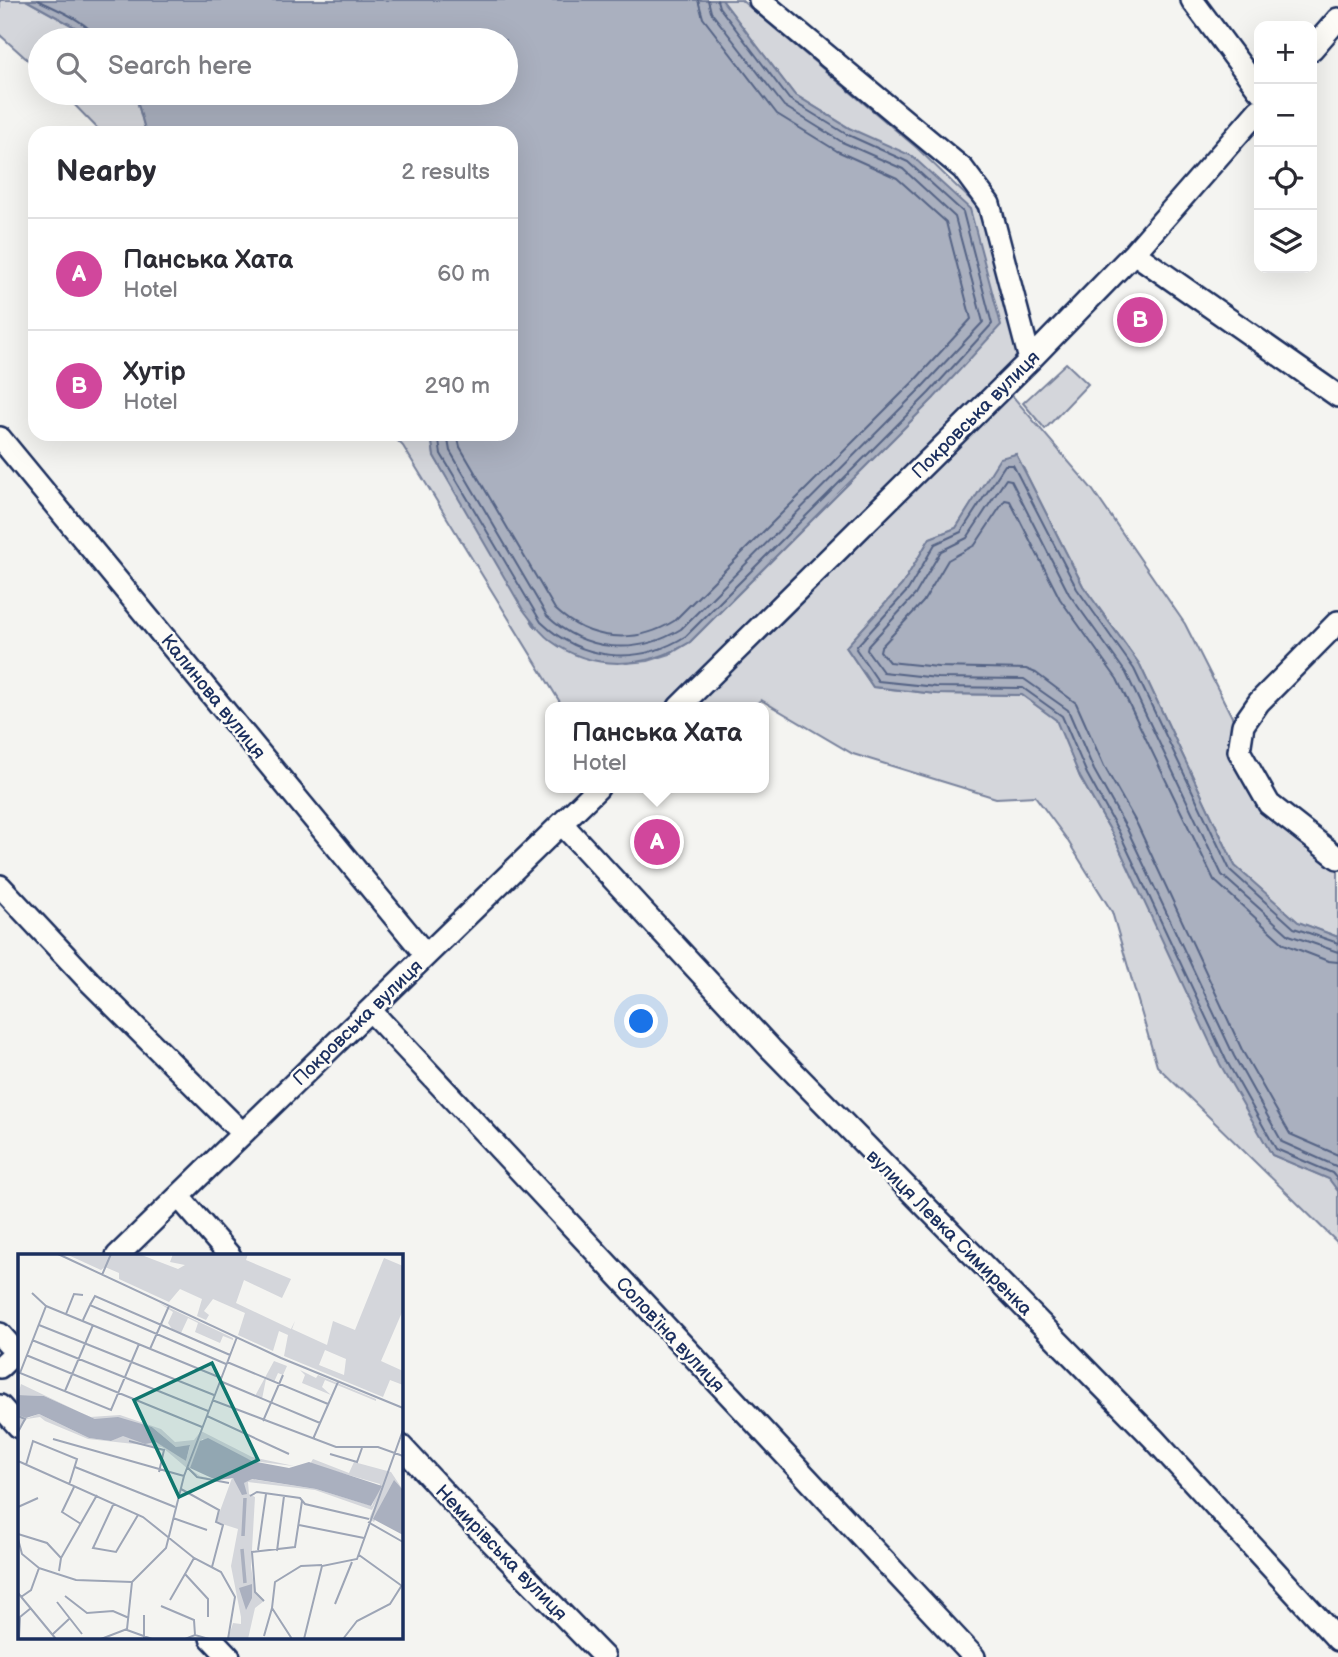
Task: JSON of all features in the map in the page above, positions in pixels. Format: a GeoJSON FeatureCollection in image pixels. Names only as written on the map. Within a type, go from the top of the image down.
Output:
{"type":"FeatureCollection","features":[{"type":"Feature","properties":{"kind":"street"},"geometry":{"type":"LineString","coordinates":[[760,0],[963,169],[989,204],[1030,360]]}},
{"type":"Feature","properties":{"kind":"street"},"geometry":{"type":"LineString","coordinates":[[1192,0],[1255,84]]}},
{"type":"Feature","properties":{"kind":"street"},"geometry":{"type":"LineString","coordinates":[[1317,43],[1338,19]]}},
{"type":"Feature","properties":{"kind":"street","name":"Покровська вулиця"},"geometry":{"type":"LineString","coordinates":[[684,702],[1030,360],[1134,253],[1254,116]]}},
{"type":"Feature","properties":{"kind":"street"},"geometry":{"type":"LineString","coordinates":[[1134,253],[1338,396]]}},
{"type":"Feature","properties":{"kind":"street","name":"Калинова вулиця"},"geometry":{"type":"LineString","coordinates":[[0,438],[426,954]]}},
{"type":"Feature","properties":{"kind":"street"},"geometry":{"type":"LineString","coordinates":[[1338,622],[1259,702],[1243,725],[1239,751],[1269,804],[1338,858]]}},
{"type":"Feature","properties":{"kind":"street","name":"Покровська вулиця"},"geometry":{"type":"LineString","coordinates":[[119,1254],[593,793]]}},
{"type":"Feature","properties":{"kind":"street","name":"вулиця Левка Симиренка"},"geometry":{"type":"LineString","coordinates":[[562,824],[771,1049],[1153,1438],[1338,1640]]}},
{"type":"Feature","properties":{"kind":"street"},"geometry":{"type":"LineString","coordinates":[[0,886],[89,981],[242,1133]]}},
{"type":"Feature","properties":{"kind":"street","name":"Соловʼїна вулиця"},"geometry":{"type":"LineString","coordinates":[[370,1010],[974,1657]]}},
{"type":"Feature","properties":{"kind":"street"},"geometry":{"type":"LineString","coordinates":[[179,1198],[228,1254]]}},
{"type":"Feature","properties":{"kind":"street"},"geometry":{"type":"LineString","coordinates":[[0,1334],[18,1350],[0,1367]]}},
{"type":"Feature","properties":{"kind":"street"},"geometry":{"type":"LineString","coordinates":[[0,1406],[18,1426]]}},
{"type":"Feature","properties":{"kind":"street","name":"Немирівська вулиця"},"geometry":{"type":"LineString","coordinates":[[402,1447],[465,1516],[604,1657]]}},
{"type":"Feature","properties":{"kind":"street"},"geometry":{"type":"LineString","coordinates":[[213,1640],[229,1657]]}},
{"type":"Feature","properties":{"kind":"shaded area"},"geometry":{"type":"Polygon","coordinates":[[[0,0],[26,0],[77,28],[28,28],[28,60],[0,35],[0,0]]]}},
{"type":"Feature","properties":{"kind":"shaded area"},"geometry":{"type":"Polygon","coordinates":[[[722,0],[741,0],[917,148],[976,205],[1030,360],[1004,386],[1092,489],[1185,624],[1233,719],[1232,754],[1338,868],[1338,937],[1298,922],[1235,866],[1140,665],[1083,586],[1016,454],[1000,459],[956,528],[930,538],[902,585],[846,647],[873,687],[936,694],[1022,695],[1057,720],[1080,777],[1113,835],[1272,1155],[1329,1179],[1338,1191],[1338,1243],[1157,1066],[1112,912],[1066,838],[1035,796],[996,798],[853,754],[769,705],[769,702],[761,700],[560,702],[398,441],[432,441],[434,456],[535,627],[626,663],[648,661],[670,654],[690,642],[934,398],[849,128],[794,94],[722,0]]]}},
{"type":"Feature","properties":{"kind":"shaded area"},"geometry":{"type":"Polygon","coordinates":[[[75,105],[138,105],[144,126],[95,126],[75,105]]]}},
{"type":"Feature","properties":{"kind":"shaded area"},"geometry":{"type":"Polygon","coordinates":[[[1066,363],[1088,384],[1045,429],[1023,403],[1066,363]]]}},
{"type":"Feature","properties":{"kind":"water"},"geometry":{"type":"Polygon","coordinates":[[[26,0],[722,0],[794,94],[849,128],[912,156],[970,209],[1001,325],[934,398],[690,642],[673,651],[638,661],[602,662],[584,658],[551,641],[522,608],[434,456],[432,441],[518,441],[518,126],[144,126],[138,105],[518,105],[518,28],[77,28],[26,0]]]}},
{"type":"Feature","properties":{"kind":"water"},"geometry":{"type":"Polygon","coordinates":[[[1016,454],[1083,586],[1140,665],[1235,866],[1298,922],[1338,937],[1338,1191],[1329,1179],[1272,1155],[1220,1064],[1113,835],[1080,777],[1056,720],[1022,695],[936,694],[873,687],[846,647],[902,585],[930,538],[956,528],[1000,458],[1016,454]]]}},
{"type":"Feature","properties":{"kind":"place","name":"Хутір"},"geometry":{"type":"Point","coordinates":[1140,320]}},
{"type":"Feature","properties":{"kind":"place","name":"Панська Хата"},"geometry":{"type":"Point","coordinates":[657,842]}}]}
